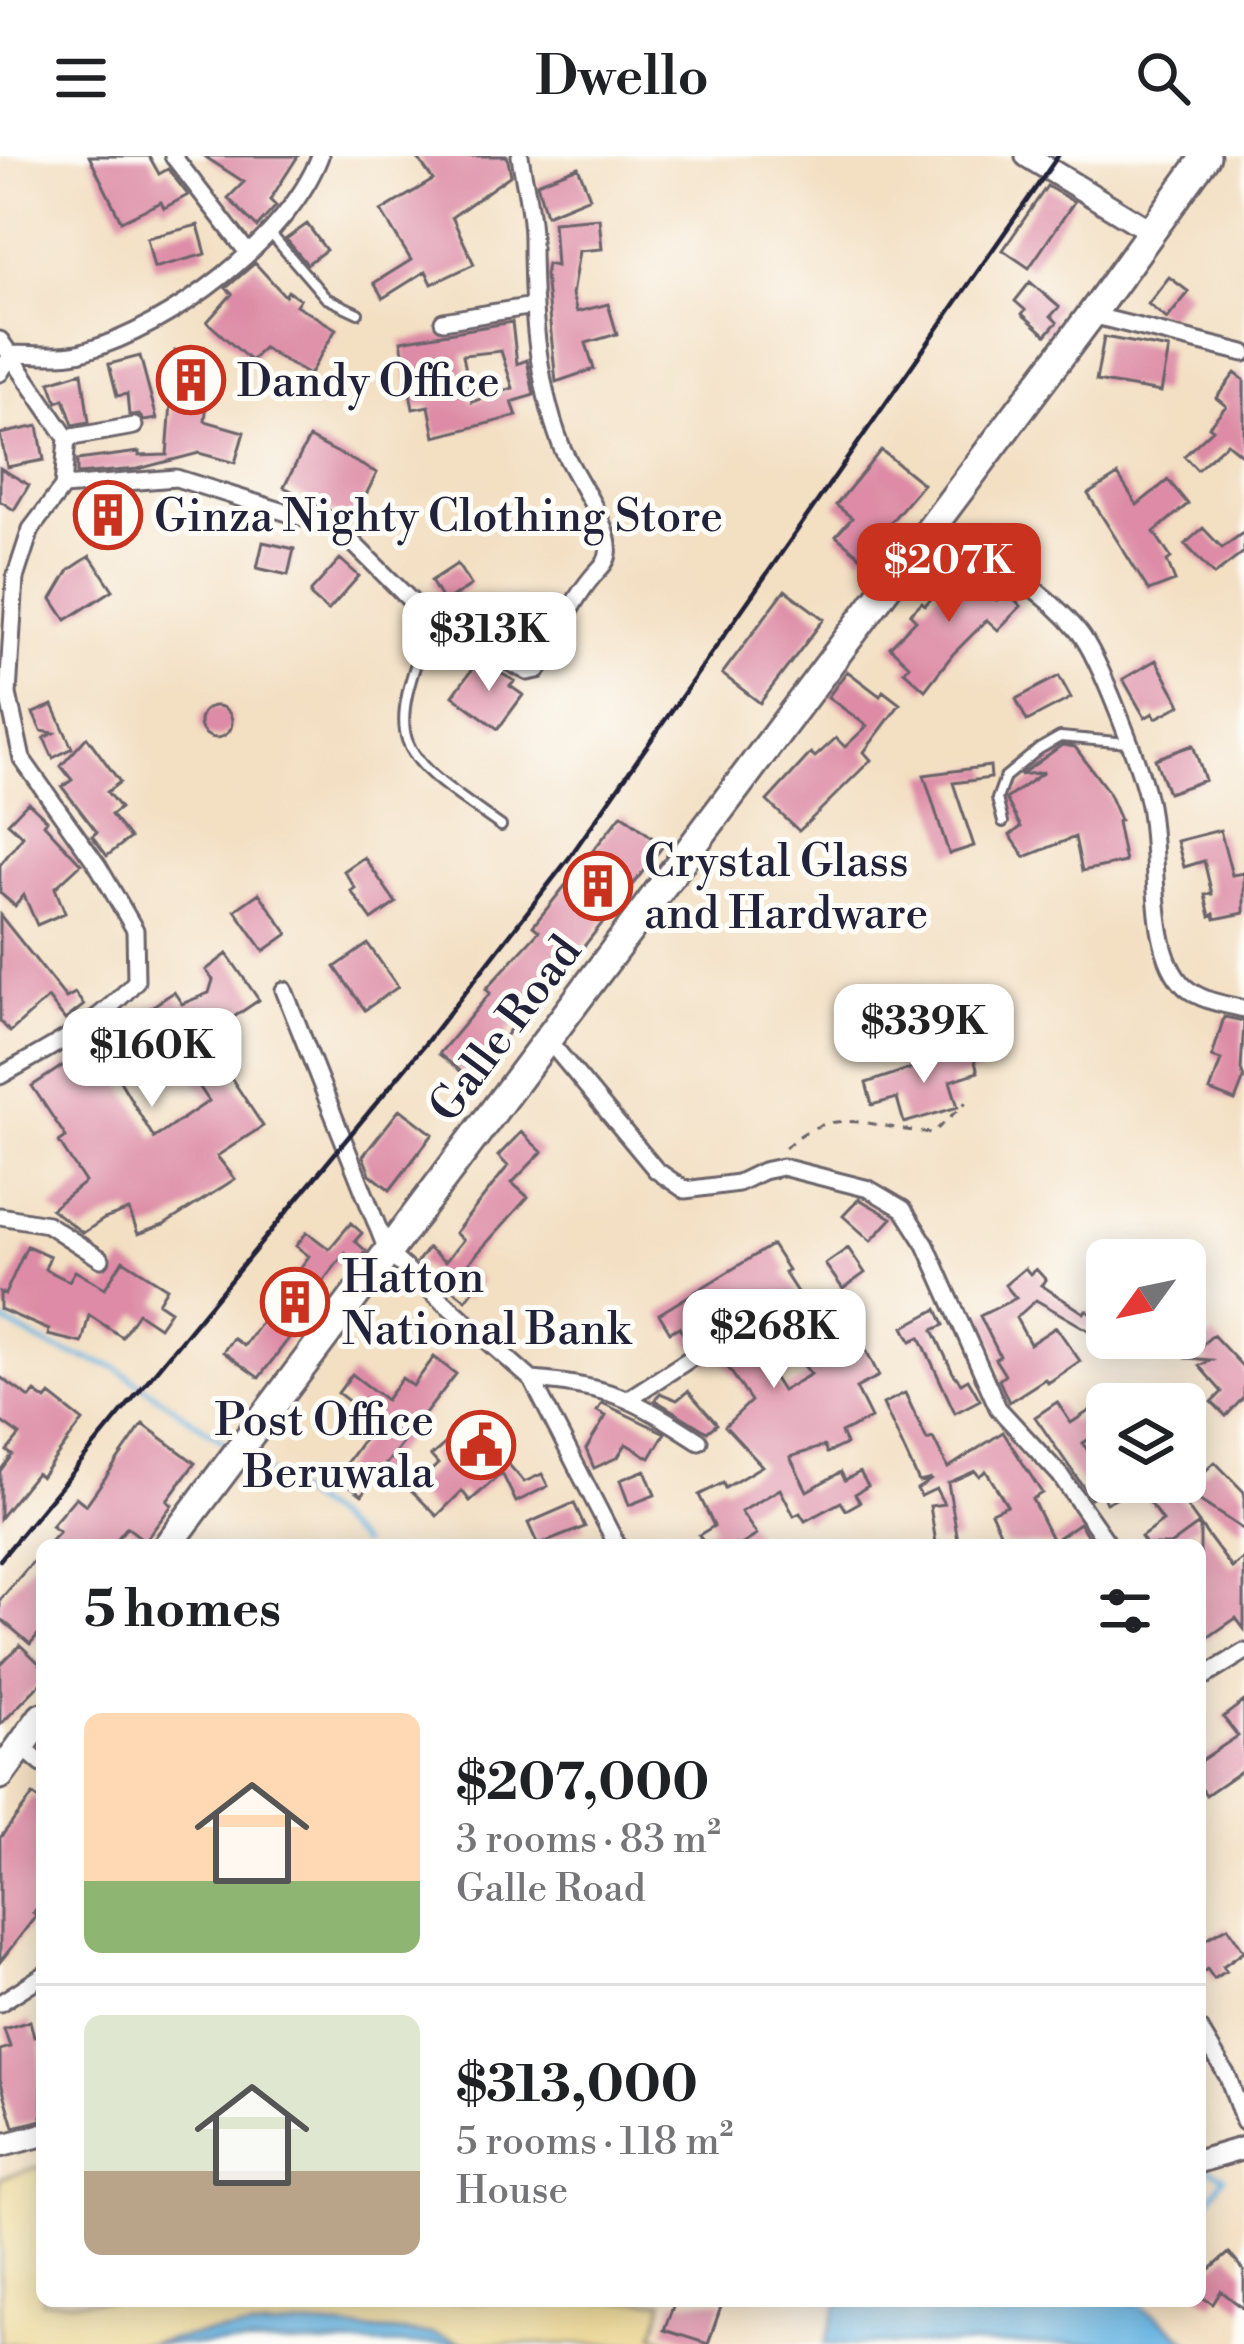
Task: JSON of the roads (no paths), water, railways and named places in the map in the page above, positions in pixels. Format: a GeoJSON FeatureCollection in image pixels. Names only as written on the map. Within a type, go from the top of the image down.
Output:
{"type":"FeatureCollection","features":[{"type":"Feature","properties":{"kind":"highway","name":"Galle Road"},"geometry":{"type":"LineString","coordinates":[[172,1539],[1091,315],[1205,156]]}},
{"type":"Feature","properties":{"kind":"highway"},"geometry":{"type":"LineString","coordinates":[[0,1775],[32,1755]]}},
{"type":"Feature","properties":{"kind":"street"},"geometry":{"type":"LineString","coordinates":[[173,156],[248,254]]}},
{"type":"Feature","properties":{"kind":"street"},"geometry":{"type":"LineString","coordinates":[[12,354],[82,353],[163,319],[271,235],[312,176],[320,156]]}},
{"type":"Feature","properties":{"kind":"street"},"geometry":{"type":"LineString","coordinates":[[64,488],[176,478],[339,529],[431,621],[528,672],[538,670],[566,615],[609,552],[606,535],[561,446],[538,353],[532,235],[520,156]]}},
{"type":"Feature","properties":{"kind":"street"},"geometry":{"type":"LineString","coordinates":[[1028,156],[1149,230]]}},
{"type":"Feature","properties":{"kind":"street"},"geometry":{"type":"LineString","coordinates":[[443,322],[533,306]]}},
{"type":"Feature","properties":{"kind":"street"},"geometry":{"type":"LineString","coordinates":[[1091,315],[1244,352]]}},
{"type":"Feature","properties":{"kind":"street"},"geometry":{"type":"LineString","coordinates":[[0,340],[67,438],[64,488],[31,529],[15,578],[8,735],[98,866],[135,930],[136,981],[116,1004],[82,1028],[0,1076]]}},
{"type":"Feature","properties":{"kind":"street"},"geometry":{"type":"LineString","coordinates":[[0,373],[12,354]]}},
{"type":"Feature","properties":{"kind":"street"},"geometry":{"type":"LineString","coordinates":[[67,438],[134,426]]}},
{"type":"Feature","properties":{"kind":"street"},"geometry":{"type":"LineString","coordinates":[[930,529],[1038,589],[1083,635],[1148,800],[1158,914],[1167,956],[1182,985],[1204,999],[1244,1010]]}},
{"type":"Feature","properties":{"kind":"street"},"geometry":{"type":"LineString","coordinates":[[284,990],[388,1253],[532,1380],[614,1539]]}},
{"type":"Feature","properties":{"kind":"street"},"geometry":{"type":"LineString","coordinates":[[548,1040],[656,1170],[685,1190],[739,1183],[782,1167],[869,1190],[903,1209],[926,1245],[998,1408],[1060,1475],[1105,1539]]}},
{"type":"Feature","properties":{"kind":"street"},"geometry":{"type":"LineString","coordinates":[[0,1216],[47,1224],[100,1259]]}},
{"type":"Feature","properties":{"kind":"street"},"geometry":{"type":"LineString","coordinates":[[631,1397],[695,1355]]}},
{"type":"Feature","properties":{"kind":"street"},"geometry":{"type":"LineString","coordinates":[[532,1380],[575,1383],[631,1397],[699,1441]]}},
{"type":"Feature","properties":{"kind":"street"},"geometry":{"type":"LineString","coordinates":[[1206,1674],[1244,1652]]}},
{"type":"Feature","properties":{"kind":"street"},"geometry":{"type":"LineString","coordinates":[[0,2003],[36,1980]]}},
{"type":"Feature","properties":{"kind":"street"},"geometry":{"type":"LineString","coordinates":[[1206,2040],[1228,2077],[1244,2122]]}},
{"type":"Feature","properties":{"kind":"street"},"geometry":{"type":"LineString","coordinates":[[0,2146],[36,2137]]}},
{"type":"Feature","properties":{"kind":"street"},"geometry":{"type":"LineString","coordinates":[[1206,2159],[1242,2148]]}},
{"type":"Feature","properties":{"kind":"lane"},"geometry":{"type":"LineString","coordinates":[[271,235],[326,298],[358,313]]}},
{"type":"Feature","properties":{"kind":"lane"},"geometry":{"type":"LineString","coordinates":[[431,621],[411,674],[402,730],[409,750],[428,775],[501,826]]}},
{"type":"Feature","properties":{"kind":"lane"},"geometry":{"type":"LineString","coordinates":[[1003,821],[997,800],[1005,777],[1040,748],[1060,736],[1129,743]]}},
{"type":"Feature","properties":{"kind":"water"},"geometry":{"type":"Polygon","coordinates":[[[837,2307],[1140,2307],[1192,2344],[825,2344],[837,2307]]]}},
{"type":"Feature","properties":{"kind":"water"},"geometry":{"type":"Polygon","coordinates":[[[311,2326],[431,2334],[467,2344],[145,2344],[209,2333],[311,2326]]]}},
{"type":"Feature","properties":{"kind":"waterway"},"geometry":{"type":"LineString","coordinates":[[0,1320],[52,1348],[115,1367],[228,1445]]}},
{"type":"Feature","properties":{"kind":"waterway"},"geometry":{"type":"LineString","coordinates":[[247,1458],[355,1539]]}},
{"type":"Feature","properties":{"kind":"waterway"},"geometry":{"type":"LineString","coordinates":[[1206,2167],[1224,2176],[1206,2204]]}},
{"type":"Feature","properties":{"kind":"railway"},"geometry":{"type":"LineString","coordinates":[[0,1560],[425,1044],[569,858],[1058,156]]}},
{"type":"Feature","properties":{"kind":"place","name":"Dandy Office"},"geometry":{"type":"Point","coordinates":[191,380]}},
{"type":"Feature","properties":{"kind":"place","name":"Ginza Nighty Clothing Store"},"geometry":{"type":"Point","coordinates":[108,515]}},
{"type":"Feature","properties":{"kind":"place","name":"Crystal Glass and Hardware"},"geometry":{"type":"Point","coordinates":[598,886]}},
{"type":"Feature","properties":{"kind":"place","name":"Hatton National Bank"},"geometry":{"type":"Point","coordinates":[295,1302]}},
{"type":"Feature","properties":{"kind":"place","name":"Post Office Beruwala"},"geometry":{"type":"Point","coordinates":[481,1445]}}]}
